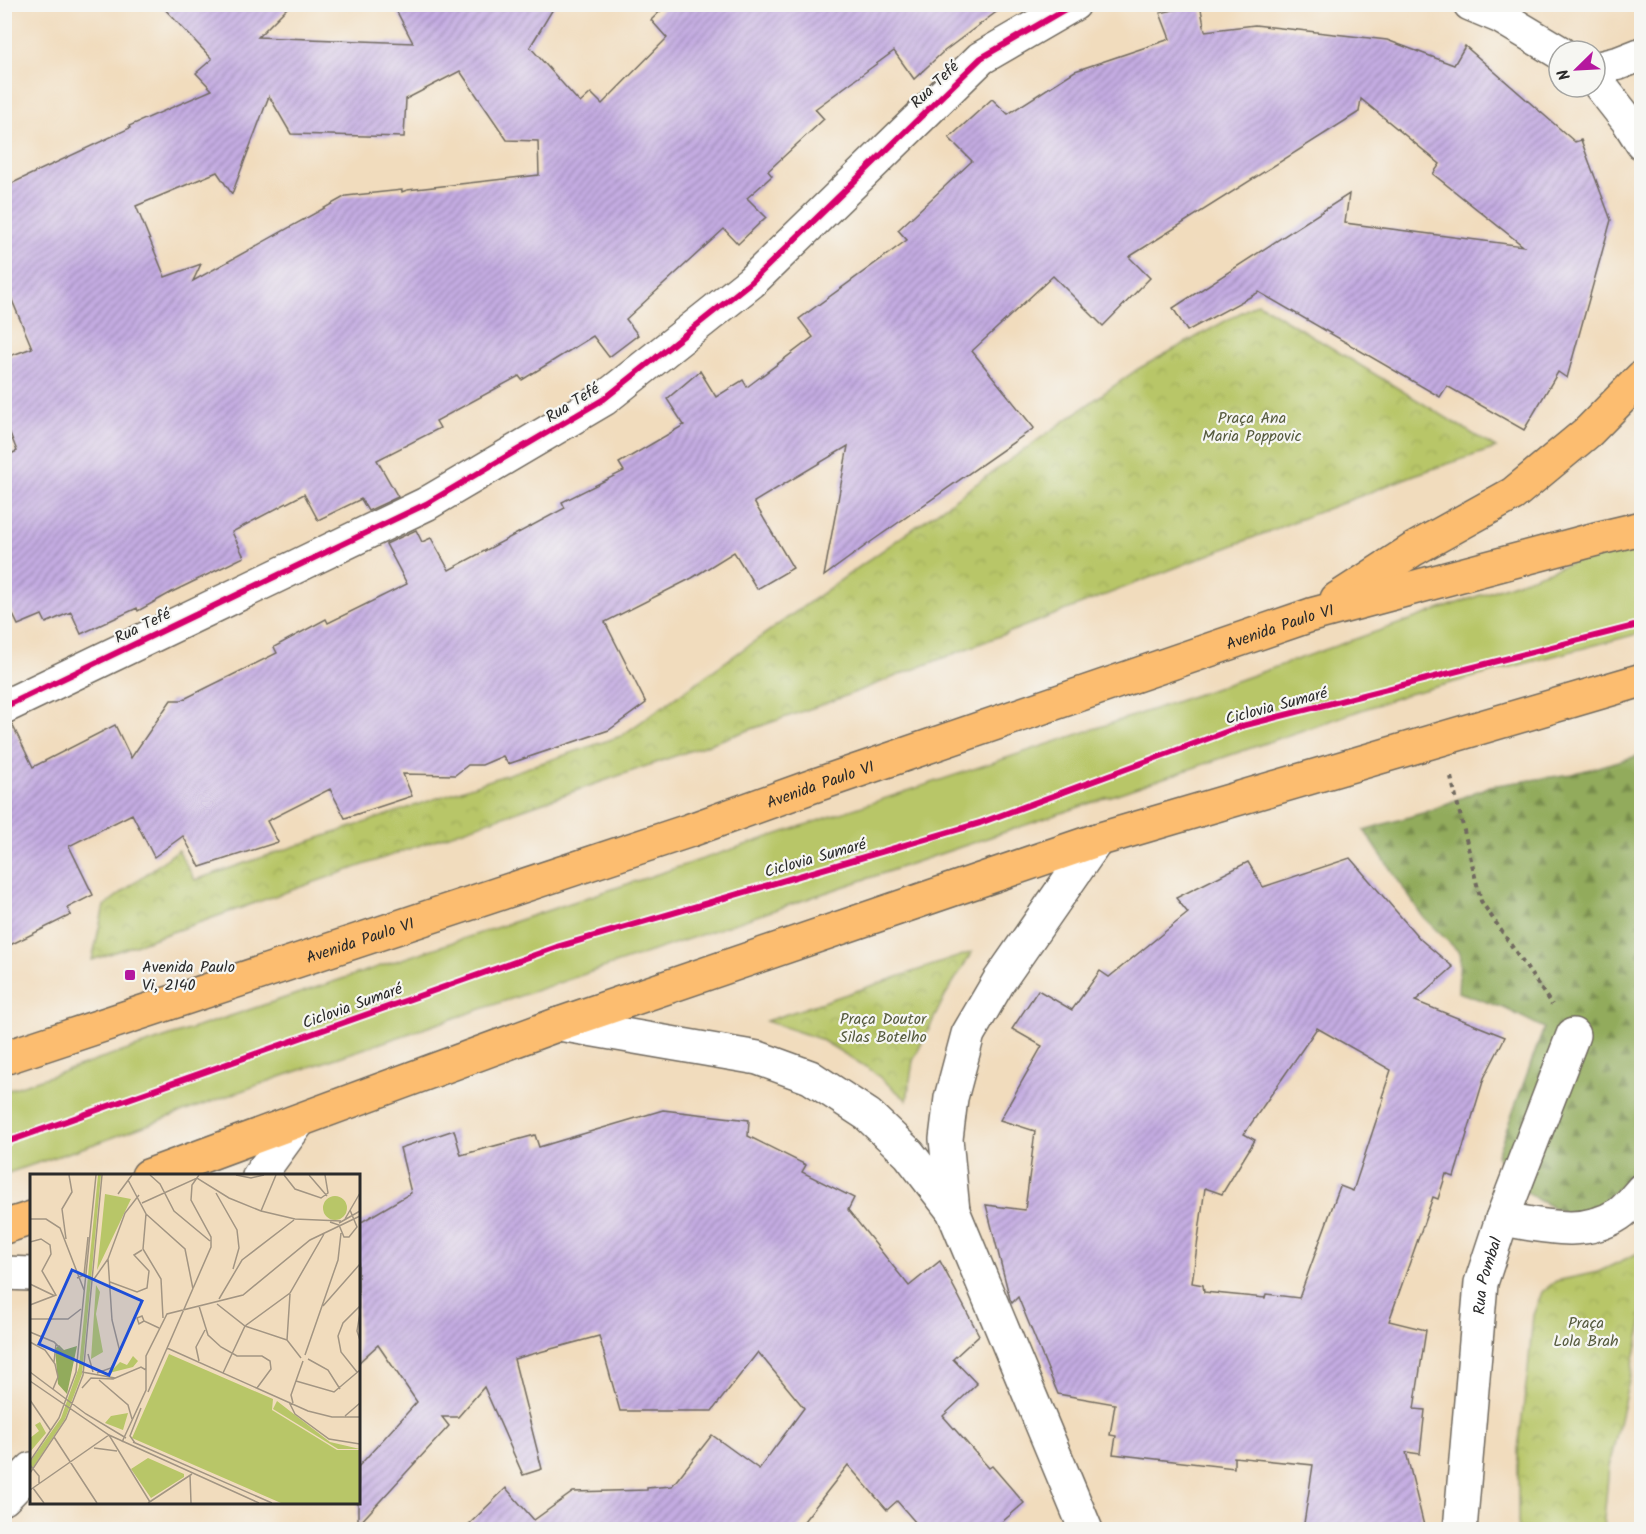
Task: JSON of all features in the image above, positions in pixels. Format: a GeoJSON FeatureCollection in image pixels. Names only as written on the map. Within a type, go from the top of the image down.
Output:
{"type":"FeatureCollection","features":[{"type":"Feature","properties":{"kind":"main road"},"geometry":{"type":"LineString","coordinates":[[1311,615],[1414,549],[1513,494],[1589,431],[1641,377]]}},
{"type":"Feature","properties":{"kind":"main road","name":"Avenida Paulo VI"},"geometry":{"type":"LineString","coordinates":[[4,1058],[688,831],[1311,615],[1641,528]]}},
{"type":"Feature","properties":{"kind":"main road"},"geometry":{"type":"LineString","coordinates":[[153,1174],[559,1024],[1097,840],[1641,680]]}},
{"type":"Feature","properties":{"kind":"main road"},"geometry":{"type":"LineString","coordinates":[[4,1227],[30,1219]]}},
{"type":"Feature","properties":{"kind":"street","name":"Rua Tefé"},"geometry":{"type":"LineString","coordinates":[[4,706],[426,504],[604,399],[751,282],[981,57],[1074,4]]}},
{"type":"Feature","properties":{"kind":"street"},"geometry":{"type":"LineString","coordinates":[[1470,4],[1501,18],[1547,45]]}},
{"type":"Feature","properties":{"kind":"street"},"geometry":{"type":"LineString","coordinates":[[1607,66],[1641,54]]}},
{"type":"Feature","properties":{"kind":"street"},"geometry":{"type":"LineString","coordinates":[[1607,94],[1628,121],[1641,143]]}},
{"type":"Feature","properties":{"kind":"street"},"geometry":{"type":"LineString","coordinates":[[952,1211],[946,1139],[951,1098],[968,1034],[999,981],[1097,840]]}},
{"type":"Feature","properties":{"kind":"street"},"geometry":{"type":"LineString","coordinates":[[559,1024],[758,1058],[810,1077],[868,1115],[909,1154],[952,1211],[1086,1530]]}},
{"type":"Feature","properties":{"kind":"street","name":"Rua Pombal"},"geometry":{"type":"LineString","coordinates":[[1460,1530],[1481,1283],[1502,1220],[1573,1035]]}},
{"type":"Feature","properties":{"kind":"street"},"geometry":{"type":"LineString","coordinates":[[260,1174],[299,1121]]}},
{"type":"Feature","properties":{"kind":"street"},"geometry":{"type":"LineString","coordinates":[[1502,1220],[1569,1229],[1596,1226],[1621,1213],[1641,1190]]}},
{"type":"Feature","properties":{"kind":"street"},"geometry":{"type":"LineString","coordinates":[[4,1273],[30,1274]]}},
{"type":"Feature","properties":{"kind":"street"},"geometry":{"type":"LineString","coordinates":[[4,1498],[30,1471]]}},
{"type":"Feature","properties":{"kind":"path"},"geometry":{"type":"LineString","coordinates":[[1442,739],[1481,901],[1573,1035]]}},
{"type":"Feature","properties":{"kind":"green space","name":"Praça Ana Maria Poppovic"},"geometry":{"type":"Polygon","coordinates":[[[1258,303],[1496,448],[1414,475],[835,700],[92,960],[104,906],[178,850],[195,880],[621,736],[1138,369],[1258,303]]]}},
{"type":"Feature","properties":{"kind":"green space"},"geometry":{"type":"Polygon","coordinates":[[[1641,545],[1641,633],[1405,695],[280,1077],[5,1174],[5,1091],[1199,694],[1606,551],[1641,545]]]}},
{"type":"Feature","properties":{"kind":"green space"},"geometry":{"type":"Polygon","coordinates":[[[1641,755],[1641,1150],[1627,1178],[1598,1208],[1567,1214],[1538,1200],[1509,1179],[1497,1155],[1544,1028],[1504,1008],[1458,992],[1460,953],[1423,917],[1364,830],[1426,812],[1490,786],[1572,774],[1641,755]]]}},
{"type":"Feature","properties":{"kind":"green space","name":"Praça Doutor Silas Botelho"},"geometry":{"type":"Polygon","coordinates":[[[972,952],[946,994],[913,1061],[907,1100],[871,1070],[820,1039],[766,1021],[972,952]]]}},
{"type":"Feature","properties":{"kind":"green space","name":"Praça Lola Brah"},"geometry":{"type":"Polygon","coordinates":[[[1641,1250],[1641,1329],[1609,1467],[1603,1529],[1518,1529],[1518,1449],[1533,1315],[1542,1292],[1556,1281],[1598,1272],[1641,1250]]]}},
{"type":"Feature","properties":{"kind":"building"},"geometry":{"type":"Polygon","coordinates":[[[160,4],[291,4],[258,37],[413,43],[393,4],[556,4],[530,47],[580,103],[591,93],[602,104],[667,38],[651,20],[668,4],[1007,4],[943,52],[914,79],[894,51],[815,109],[824,119],[768,171],[772,176],[747,198],[766,217],[738,244],[724,229],[626,319],[638,335],[609,357],[593,336],[522,380],[519,376],[436,421],[440,428],[377,460],[398,497],[368,511],[361,499],[318,520],[304,494],[232,532],[244,557],[138,611],[137,608],[81,634],[71,612],[46,623],[42,615],[18,625],[4,596],[4,457],[17,451],[4,418],[4,358],[32,348],[4,281],[4,187],[130,128],[129,126],[212,90],[196,73],[212,59],[160,4]],[[460,71],[406,99],[404,137],[291,134],[269,96],[232,194],[217,172],[136,206],[165,277],[201,264],[193,281],[346,196],[402,190],[402,192],[539,175],[538,141],[507,140],[460,71]]]}},
{"type":"Feature","properties":{"kind":"building"},"geometry":{"type":"Polygon","coordinates":[[[1200,4],[1205,31],[1255,25],[1387,40],[1454,65],[1465,46],[1575,142],[1581,140],[1611,220],[1567,378],[1558,372],[1524,430],[1447,386],[1440,397],[1259,292],[1187,331],[1173,308],[1349,194],[1345,223],[1523,246],[1433,174],[1440,164],[1361,99],[1359,112],[1129,257],[1150,278],[1103,326],[1053,276],[972,351],[1034,428],[824,576],[848,446],[754,502],[793,568],[757,589],[734,552],[692,578],[605,622],[646,703],[609,730],[508,764],[503,756],[482,765],[468,765],[455,775],[403,774],[412,796],[345,818],[330,789],[267,821],[278,842],[200,867],[183,836],[154,857],[132,814],[69,846],[93,895],[67,908],[71,915],[4,948],[4,725],[12,724],[33,767],[115,725],[131,758],[171,700],[182,700],[277,653],[274,647],[326,619],[328,623],[407,584],[386,544],[416,530],[422,542],[431,538],[449,570],[565,508],[562,502],[624,471],[619,463],[684,425],[667,399],[700,371],[716,397],[743,380],[747,387],[813,337],[799,319],[907,240],[898,230],[972,161],[949,138],[992,99],[1008,114],[1075,71],[1170,39],[1160,13],[1200,4]]]}},
{"type":"Feature","properties":{"kind":"building"},"geometry":{"type":"Polygon","coordinates":[[[1350,858],[1420,939],[1453,967],[1415,1001],[1505,1037],[1484,1078],[1454,1177],[1446,1174],[1438,1199],[1433,1197],[1389,1321],[1426,1330],[1414,1409],[1425,1410],[1420,1454],[1406,1452],[1425,1530],[1303,1530],[1313,1465],[1234,1457],[1234,1468],[1113,1454],[1116,1436],[1110,1435],[1115,1404],[1058,1394],[1018,1297],[1012,1303],[1010,1299],[986,1205],[1025,1210],[1035,1131],[1000,1120],[1042,1046],[1012,1029],[1038,990],[1072,1010],[1100,971],[1109,977],[1188,913],[1176,898],[1248,862],[1263,887],[1350,858]],[[1317,1028],[1244,1134],[1255,1140],[1222,1194],[1205,1188],[1192,1283],[1203,1285],[1204,1292],[1265,1298],[1266,1294],[1299,1298],[1340,1186],[1353,1191],[1391,1070],[1317,1028]]]}},
{"type":"Feature","properties":{"kind":"building"},"geometry":{"type":"Polygon","coordinates":[[[663,1110],[749,1120],[748,1136],[806,1165],[802,1172],[854,1198],[848,1210],[909,1286],[940,1261],[979,1335],[953,1359],[977,1384],[943,1416],[1024,1503],[993,1530],[922,1530],[897,1501],[887,1510],[848,1465],[797,1530],[463,1530],[506,1488],[534,1520],[573,1492],[647,1490],[647,1488],[672,1486],[712,1435],[759,1469],[804,1408],[758,1352],[712,1411],[620,1411],[599,1336],[514,1359],[542,1469],[523,1475],[484,1387],[458,1417],[442,1417],[449,1426],[358,1525],[360,1465],[417,1402],[378,1345],[360,1361],[360,1223],[411,1193],[400,1148],[454,1130],[461,1155],[535,1135],[539,1147],[663,1110]]]}},
{"type":"Feature","properties":{"kind":"cycle path"},"geometry":{"type":"LineString","coordinates":[[4,707],[426,504],[604,399],[751,282],[981,58],[1074,4]]}},
{"type":"Feature","properties":{"kind":"cycle path","name":"Ciclovia Sumaré"},"geometry":{"type":"LineString","coordinates":[[4,1143],[557,947],[980,823],[1242,726],[1642,624]]}},
{"type":"Feature","properties":{"kind":"place","name":"Avenida Paulo Vi, 2140"},"geometry":{"type":"Point","coordinates":[130,975]}}]}
